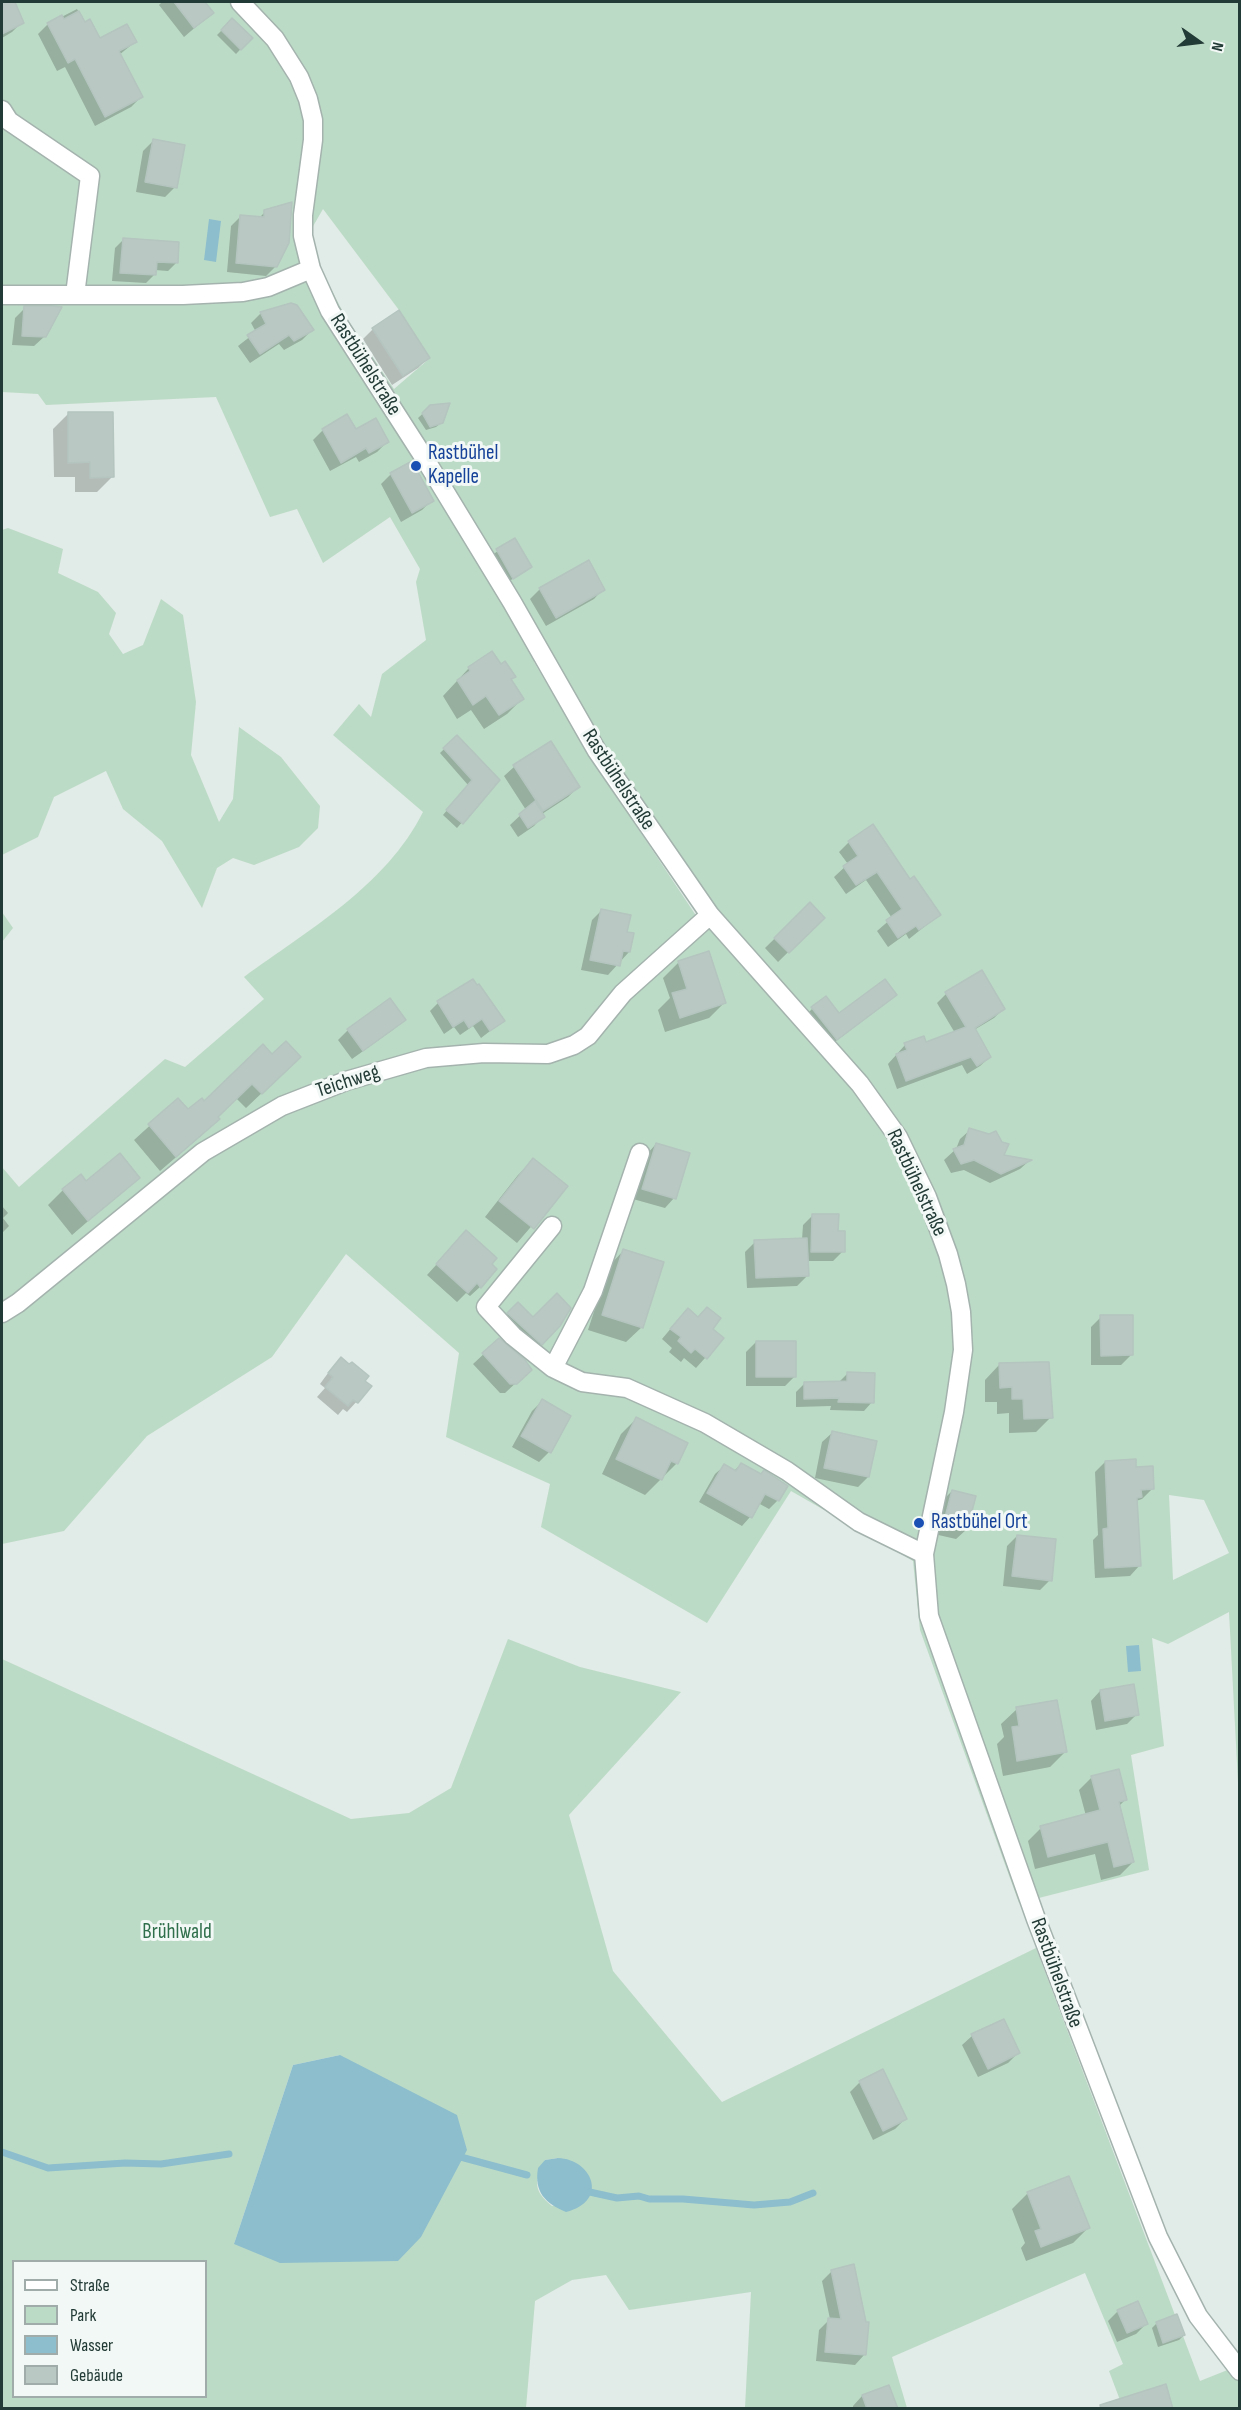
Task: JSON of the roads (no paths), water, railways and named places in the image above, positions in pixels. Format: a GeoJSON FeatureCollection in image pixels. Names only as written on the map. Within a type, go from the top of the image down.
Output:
{"type":"FeatureCollection","features":[{"type":"Feature","properties":{"kind":"street","name":"Rastbühelstraße"},"geometry":{"type":"LineString","coordinates":[[240,2],[275,39],[299,77],[308,99],[313,120],[303,215],[303,236],[311,270],[330,311],[425,459],[597,751],[710,915],[860,1084],[898,1137],[927,1197],[943,1238],[961,1312],[963,1350],[954,1412],[924,1554],[930,1616],[1036,1919],[1158,2237],[1198,2316],[1239,2371]]}},
{"type":"Feature","properties":{"kind":"street"},"geometry":{"type":"LineString","coordinates":[[2,110],[9,121],[90,176],[75,295]]}},
{"type":"Feature","properties":{"kind":"street"},"geometry":{"type":"LineString","coordinates":[[2,295],[243,292],[268,287],[311,270]]}},
{"type":"Feature","properties":{"kind":"street","name":"Teichweg"},"geometry":{"type":"LineString","coordinates":[[2,1313],[18,1303],[203,1152],[282,1106],[346,1081],[426,1058],[484,1053],[548,1054],[574,1046],[588,1036],[623,993],[710,915]]}},
{"type":"Feature","properties":{"kind":"street"},"geometry":{"type":"LineString","coordinates":[[553,1368],[593,1291],[640,1153]]}},
{"type":"Feature","properties":{"kind":"street"},"geometry":{"type":"LineString","coordinates":[[552,1226],[486,1307],[513,1336],[553,1368],[582,1382],[627,1388],[705,1423],[787,1471],[859,1522],[924,1554]]}},
{"type":"Feature","properties":{"kind":"water"},"geometry":{"type":"Polygon","coordinates":[[[209,219],[221,221],[216,262],[204,260],[209,219]]]}},
{"type":"Feature","properties":{"kind":"water"},"geometry":{"type":"Polygon","coordinates":[[[1139,1645],[1141,1671],[1128,1672],[1126,1646],[1139,1645]]]}},
{"type":"Feature","properties":{"kind":"water"},"geometry":{"type":"Polygon","coordinates":[[[340,2055],[457,2115],[467,2150],[421,2237],[398,2261],[280,2263],[234,2244],[293,2065],[340,2055]]]}},
{"type":"Feature","properties":{"kind":"water"},"geometry":{"type":"Polygon","coordinates":[[[558,2158],[580,2165],[591,2181],[592,2190],[588,2199],[580,2207],[566,2212],[552,2205],[543,2196],[538,2184],[538,2168],[545,2160],[558,2158]]]}},
{"type":"Feature","properties":{"kind":"waterway"},"geometry":{"type":"LineString","coordinates":[[2,2152],[48,2168],[125,2163],[161,2164],[229,2154]]}},
{"type":"Feature","properties":{"kind":"waterway"},"geometry":{"type":"LineString","coordinates":[[457,2156],[527,2175]]}},
{"type":"Feature","properties":{"kind":"waterway"},"geometry":{"type":"LineString","coordinates":[[585,2191],[617,2198],[639,2196],[649,2199],[683,2199],[754,2205],[790,2202],[813,2193]]}},
{"type":"Feature","properties":{"kind":"place","name":"Rastbühel Kapelle"},"geometry":{"type":"Point","coordinates":[416,466]}},
{"type":"Feature","properties":{"kind":"place","name":"Rastbühel Ort"},"geometry":{"type":"Point","coordinates":[919,1523]}},
{"type":"Feature","properties":{"kind":"park label","name":"Brühlwald"},"geometry":{"type":"Point","coordinates":[177,1933]}}]}
